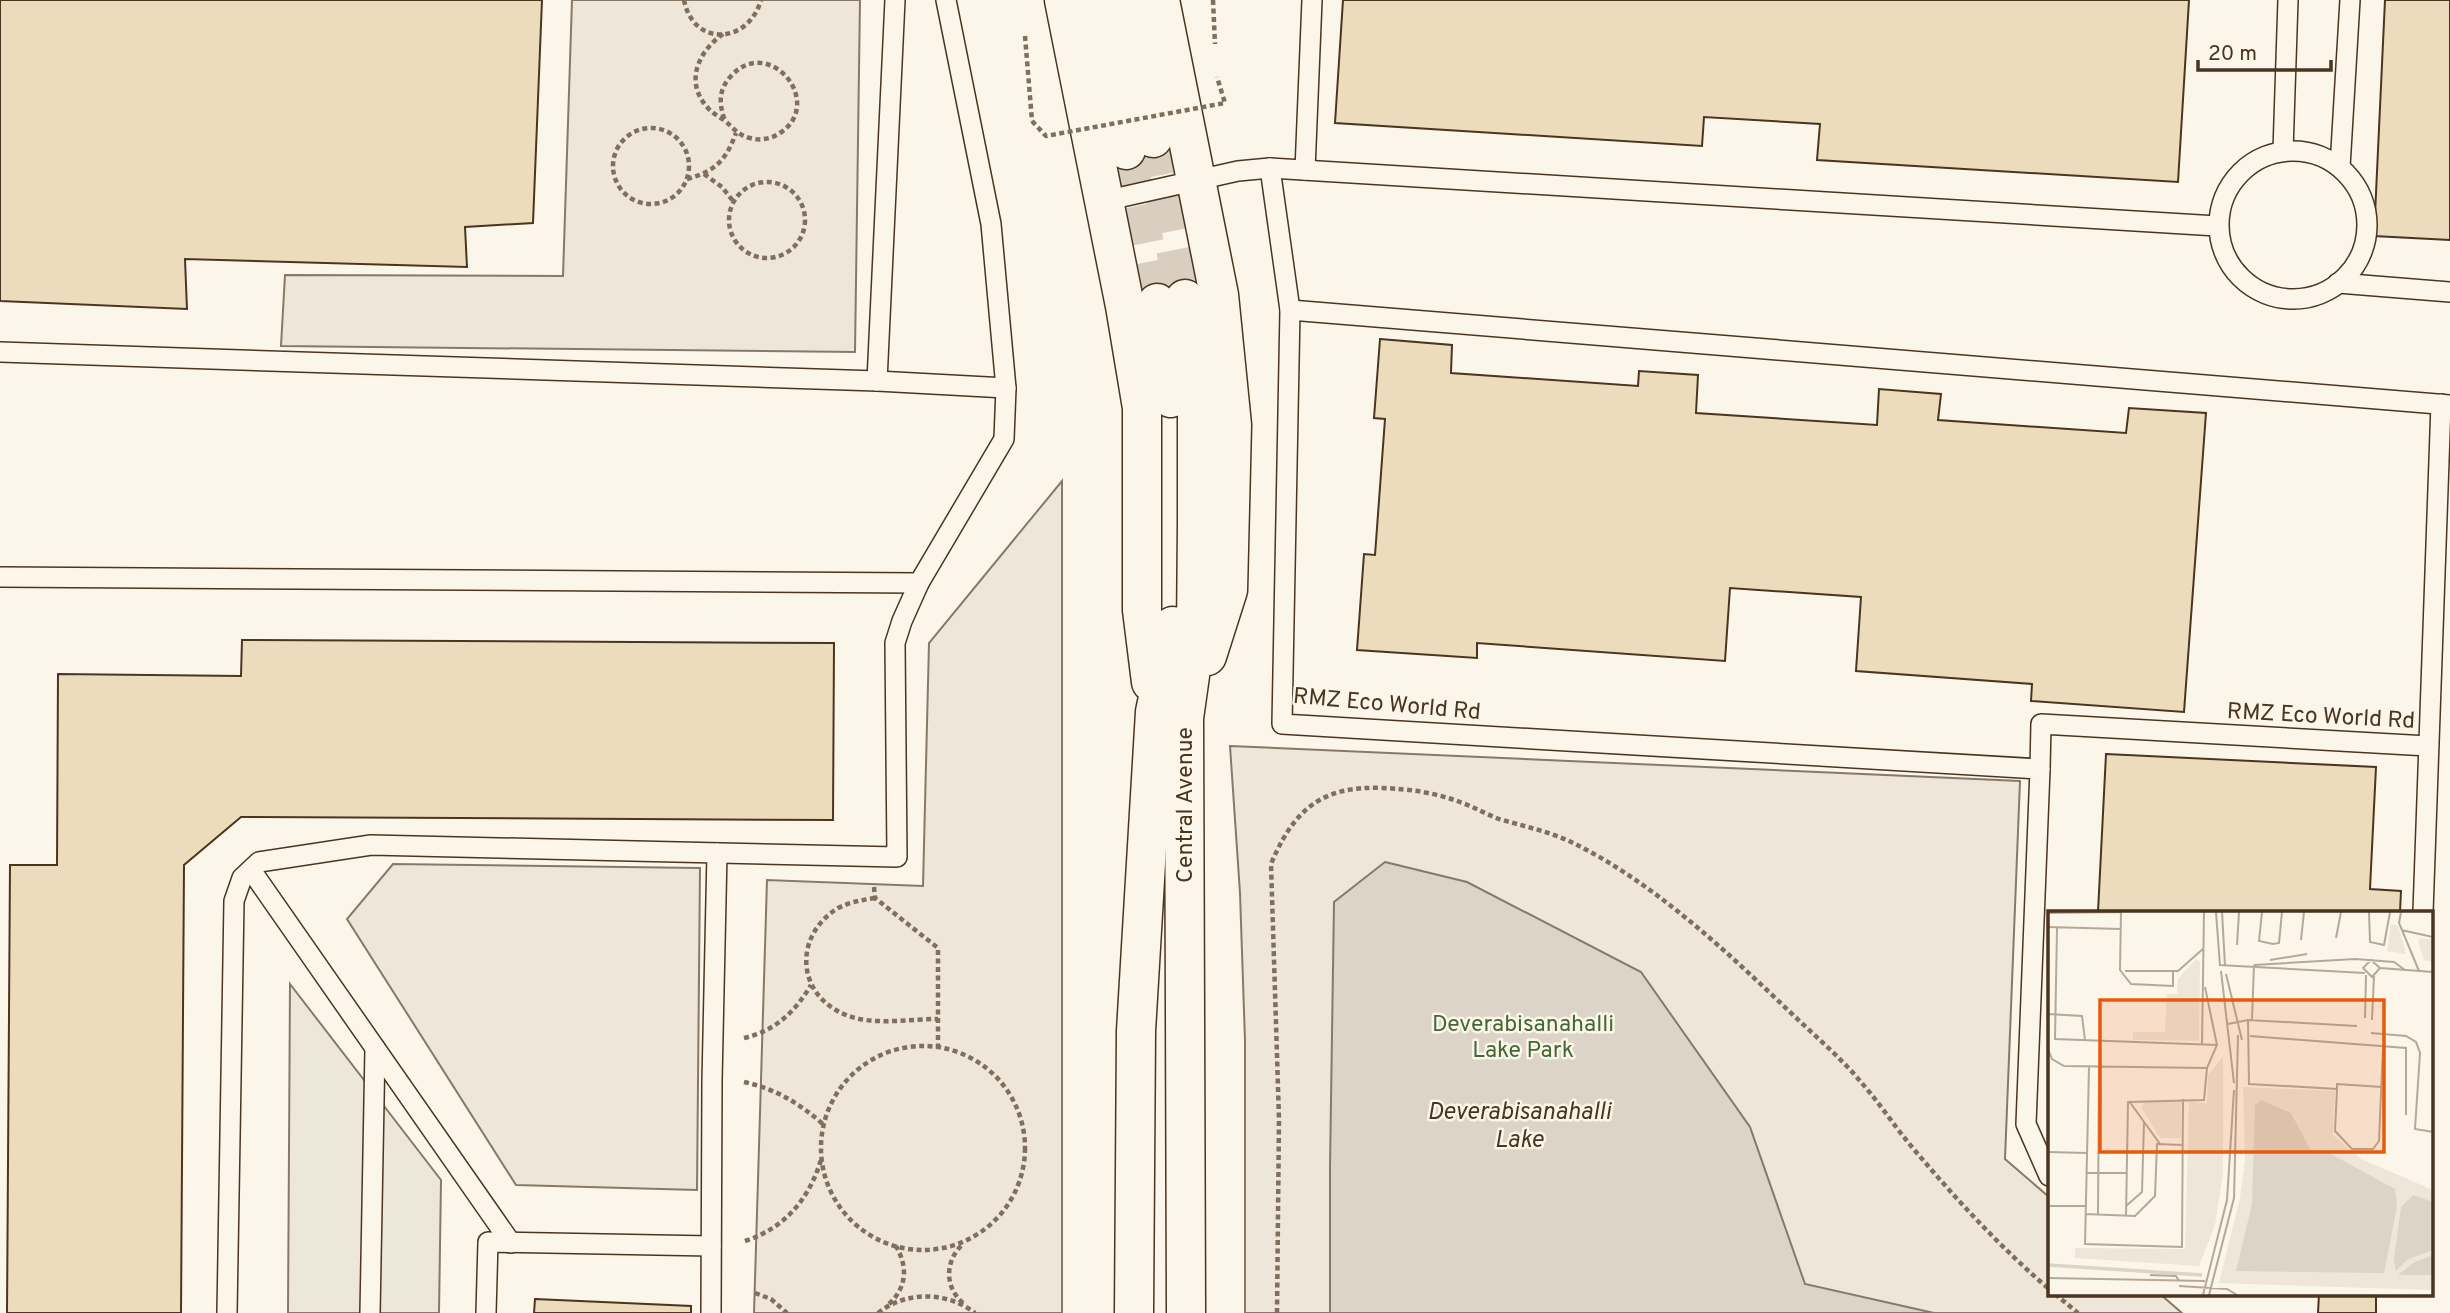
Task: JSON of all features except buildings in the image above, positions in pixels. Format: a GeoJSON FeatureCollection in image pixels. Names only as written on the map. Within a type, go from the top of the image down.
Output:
{"type":"FeatureCollection","features":[{"type":"Feature","properties":{"kind":"street"},"geometry":{"type":"LineString","coordinates":[[1064,0],[1142,408],[1142,610],[1169,715]]}},
{"type":"Feature","properties":{"kind":"street"},"geometry":{"type":"LineString","coordinates":[[1099,0],[1140,144],[1127,0]]}},
{"type":"Feature","properties":{"kind":"street"},"geometry":{"type":"LineString","coordinates":[[1160,0],[1219,295],[1232,425],[1228,590],[1200,677],[1169,715]]}},
{"type":"Feature","properties":{"kind":"street","name":"Central Avenue"},"geometry":{"type":"LineString","coordinates":[[1134,1313],[1136,1031],[1169,715],[1196,633],[1196,400],[1171,301]]}},
{"type":"Feature","properties":{"kind":"street","name":"Central Avenue"},"geometry":{"type":"LineString","coordinates":[[1169,715],[1186,1313]]}},
{"type":"Feature","properties":{"kind":"lane"},"geometry":{"type":"LineString","coordinates":[[877,381],[895,0]]}},
{"type":"Feature","properties":{"kind":"lane"},"geometry":{"type":"LineString","coordinates":[[227,1313],[234,901],[242,878],[259,862],[371,845],[897,857],[895,643],[919,583],[1004,439],[1006,388],[991,224],[946,0]]}},
{"type":"Feature","properties":{"kind":"lane"},"geometry":{"type":"LineString","coordinates":[[1305,170],[1311,0]]}},
{"type":"Feature","properties":{"kind":"lane"},"geometry":{"type":"LineString","coordinates":[[2283,152],[2288,0]]}},
{"type":"Feature","properties":{"kind":"lane"},"geometry":{"type":"LineString","coordinates":[[2340,167],[2350,0]]}},
{"type":"Feature","properties":{"kind":"lane"},"geometry":{"type":"LineString","coordinates":[[2299,150],[2321,155],[2340,167],[2356,184],[2365,205],[2368,227],[2364,250],[2353,270],[2319,295],[2299,299],[2278,298],[2258,291],[2241,279],[2228,262],[2220,244],[2217,226],[2221,204],[2229,184],[2242,169],[2259,158],[2283,152],[2299,150]]}},
{"type":"Feature","properties":{"kind":"lane"},"geometry":{"type":"LineString","coordinates":[[1104,201],[1238,171],[1270,168],[2217,226]]}},
{"type":"Feature","properties":{"kind":"lane","name":"RMZ Eco World Rd"},"geometry":{"type":"LineString","coordinates":[[1270,168],[1290,310],[1282,723],[2040,769]]}},
{"type":"Feature","properties":{"kind":"lane"},"geometry":{"type":"LineString","coordinates":[[2337,283],[2450,292]]}},
{"type":"Feature","properties":{"kind":"lane"},"geometry":{"type":"LineString","coordinates":[[1290,310],[2446,404]]}},
{"type":"Feature","properties":{"kind":"lane"},"geometry":{"type":"LineString","coordinates":[[0,352],[877,381],[1006,388]]}},
{"type":"Feature","properties":{"kind":"lane","name":"RMZ Eco World Rd"},"geometry":{"type":"LineString","coordinates":[[2048,1174],[2026,1125],[2041,724],[2428,746],[2446,404]]}},
{"type":"Feature","properties":{"kind":"lane"},"geometry":{"type":"LineString","coordinates":[[0,578],[919,583]]}},
{"type":"Feature","properties":{"kind":"lane"},"geometry":{"type":"LineString","coordinates":[[2423,911],[2428,746]]}},
{"type":"Feature","properties":{"kind":"lane"},"geometry":{"type":"LineString","coordinates":[[711,1313],[712,1041],[717,853]]}},
{"type":"Feature","properties":{"kind":"lane"},"geometry":{"type":"LineString","coordinates":[[251,870],[511,1243]]}},
{"type":"Feature","properties":{"kind":"lane"},"geometry":{"type":"LineString","coordinates":[[370,1313],[375,1048]]}},
{"type":"Feature","properties":{"kind":"lane"},"geometry":{"type":"LineString","coordinates":[[486,1313],[488,1242],[711,1246]]}},
{"type":"Feature","properties":{"kind":"path"},"geometry":{"type":"LineString","coordinates":[[684,0],[689,16],[700,27],[715,34],[746,27],[757,14],[761,0]]}},
{"type":"Feature","properties":{"kind":"path"},"geometry":{"type":"LineString","coordinates":[[1213,0],[1215,51]]}},
{"type":"Feature","properties":{"kind":"path"},"geometry":{"type":"LineString","coordinates":[[1024,27],[1032,121],[1046,136],[1225,103],[1216,64]]}},
{"type":"Feature","properties":{"kind":"path"},"geometry":{"type":"LineString","coordinates":[[723,34],[702,52],[697,66],[696,80],[705,104],[736,133],[751,139],[768,139],[782,132],[793,120],[797,104],[795,90],[788,76],[776,67],[761,63],[747,65],[735,71],[725,82],[720,94],[720,108],[725,121]]}},
{"type":"Feature","properties":{"kind":"path"},"geometry":{"type":"LineString","coordinates":[[653,128],[668,132],[681,141],[688,154],[690,170],[687,179],[675,197],[660,204],[644,204],[629,198],[617,186],[613,159],[618,146],[628,136],[640,130],[653,128]]}},
{"type":"Feature","properties":{"kind":"path"},"geometry":{"type":"LineString","coordinates":[[687,179],[704,174],[718,165],[730,151],[736,133]]}},
{"type":"Feature","properties":{"kind":"path"},"geometry":{"type":"LineString","coordinates":[[704,174],[722,187],[733,201]]}},
{"type":"Feature","properties":{"kind":"path"},"geometry":{"type":"LineString","coordinates":[[769,182],[784,186],[796,195],[803,209],[805,224],[801,239],[790,251],[775,258],[759,259],[744,252],[733,240],[728,227],[728,213],[733,201],[743,190],[755,184],[769,182]]}},
{"type":"Feature","properties":{"kind":"path"},"geometry":{"type":"LineString","coordinates":[[1277,1313],[1279,1119],[1271,864],[1280,841],[1294,821],[1309,807],[1326,796],[1345,789],[1371,788],[1422,792],[1461,802],[1498,818],[1567,840],[1640,882],[1764,987],[1860,1080],[1915,1152],[1976,1219],[2048,1288]]}},
{"type":"Feature","properties":{"kind":"path"},"geometry":{"type":"LineString","coordinates":[[874,856],[875,898]]}},
{"type":"Feature","properties":{"kind":"path"},"geometry":{"type":"LineString","coordinates":[[938,1019],[860,1020],[830,1006],[805,971],[807,952],[814,934],[825,919],[839,908],[856,901],[875,898],[938,948],[938,1019],[938,1048]]}},
{"type":"Feature","properties":{"kind":"path"},"geometry":{"type":"LineString","coordinates":[[712,1041],[757,1035],[777,1025],[803,1000],[812,984]]}},
{"type":"Feature","properties":{"kind":"path"},"geometry":{"type":"LineString","coordinates":[[711,1246],[735,1244],[758,1237],[794,1212],[816,1178],[828,1109],[841,1087],[859,1069],[880,1055],[904,1048],[954,1051],[977,1061],[996,1076],[1012,1096],[1026,1143],[1024,1168],[1016,1191],[1003,1212],[986,1229],[957,1249],[951,1260],[949,1271],[953,1292],[975,1313]]}},
{"type":"Feature","properties":{"kind":"path"},"geometry":{"type":"LineString","coordinates":[[712,1081],[736,1081],[782,1094],[805,1108],[824,1126]]}},
{"type":"Feature","properties":{"kind":"path"},"geometry":{"type":"LineString","coordinates":[[821,1159],[827,1183],[839,1206],[854,1224],[874,1238],[919,1250],[943,1248],[966,1241]]}},
{"type":"Feature","properties":{"kind":"path"},"geometry":{"type":"LineString","coordinates":[[878,1313],[897,1296],[903,1283],[905,1268],[896,1246]]}},
{"type":"Feature","properties":{"kind":"path"},"geometry":{"type":"LineString","coordinates":[[755,1293],[771,1298],[787,1313]]}},
{"type":"Feature","properties":{"kind":"path"},"geometry":{"type":"LineString","coordinates":[[886,1307],[907,1298],[929,1296],[949,1299],[968,1307]]}},
{"type":"Feature","properties":{"kind":"path"},"geometry":{"type":"LineString","coordinates":[[2057,1296],[2078,1313]]}},
{"type":"Feature","properties":{"kind":"green space"},"geometry":{"type":"Polygon","coordinates":[[[572,0],[860,0],[855,352],[281,346],[285,275],[563,276],[572,0]]]}},
{"type":"Feature","properties":{"kind":"green space"},"geometry":{"type":"Polygon","coordinates":[[[1062,481],[1062,1313],[754,1313],[767,880],[923,886],[929,643],[1062,481]]]}},
{"type":"Feature","properties":{"kind":"green space","name":"Deverabisanahalli Lake Park"},"geometry":{"type":"Polygon","coordinates":[[[1230,746],[2020,781],[2005,1159],[2048,1196],[2048,1296],[2162,1296],[2182,1313],[1245,1313],[1245,1041],[1240,893],[1230,746]]]}},
{"type":"Feature","properties":{"kind":"green space"},"geometry":{"type":"Polygon","coordinates":[[[393,864],[700,868],[697,1190],[516,1185],[347,919],[393,864]]]}},
{"type":"Feature","properties":{"kind":"shaded area"},"geometry":{"type":"Polygon","coordinates":[[[290,984],[441,1180],[439,1313],[288,1313],[290,984]]]}},
{"type":"Feature","properties":{"kind":"water","name":"Deverabisanahalli Lake"},"geometry":{"type":"Polygon","coordinates":[[[1385,862],[1467,882],[1641,972],[1750,1127],[1805,1284],[1934,1313],[1330,1313],[1334,902],[1385,862]]]}},
{"type":"Feature","properties":{"kind":"tunnel"},"geometry":{"type":"LineString","coordinates":[[1153,138],[1185,299]]}},
{"type":"Feature","properties":{"kind":"tunnel"},"geometry":{"type":"LineString","coordinates":[[1126,150],[1157,303]]}}]}
